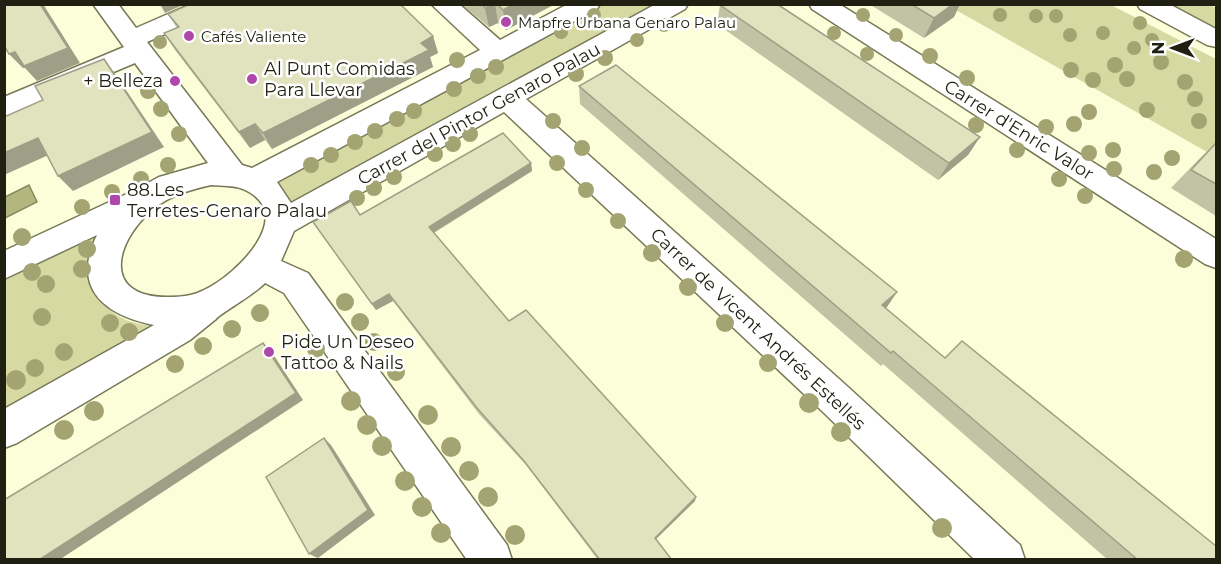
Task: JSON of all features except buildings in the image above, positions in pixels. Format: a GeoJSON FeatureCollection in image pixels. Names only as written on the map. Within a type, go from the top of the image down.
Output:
{"type":"FeatureCollection","features":[{"type":"Feature","properties":{"kind":"street"},"geometry":{"type":"LineString","coordinates":[[105,4],[244,178]]}},
{"type":"Feature","properties":{"kind":"street"},"geometry":{"type":"LineString","coordinates":[[4,108],[136,45],[214,4]]}},
{"type":"Feature","properties":{"kind":"street"},"geometry":{"type":"LineString","coordinates":[[443,4],[497,51]]}},
{"type":"Feature","properties":{"kind":"street"},"geometry":{"type":"LineString","coordinates":[[244,178],[588,4]]}},
{"type":"Feature","properties":{"kind":"street","name":"Carrer del Pintor Genaro Palau"},"geometry":{"type":"LineString","coordinates":[[281,223],[676,4]]}},
{"type":"Feature","properties":{"kind":"street","name":"Carrer d'Enric Valor"},"geometry":{"type":"LineString","coordinates":[[821,4],[1216,255]]}},
{"type":"Feature","properties":{"kind":"street"},"geometry":{"type":"LineString","coordinates":[[1149,4],[1216,39]]}},
{"type":"Feature","properties":{"kind":"street","name":"Carrer de Vicent Andrés Estellés"},"geometry":{"type":"LineString","coordinates":[[508,99],[1005,560]]}},
{"type":"Feature","properties":{"kind":"street"},"geometry":{"type":"LineString","coordinates":[[4,266],[182,180],[211,174],[244,178],[268,190],[278,207],[281,223],[275,244],[262,267],[242,285],[213,302],[178,329],[4,430]]}},
{"type":"Feature","properties":{"kind":"street"},"geometry":{"type":"LineString","coordinates":[[146,198],[121,220],[104,252],[103,276],[115,296],[141,310],[171,313],[213,302]]}},
{"type":"Feature","properties":{"kind":"street"},"geometry":{"type":"LineString","coordinates":[[262,267],[296,283],[492,560]]}},
{"type":"Feature","properties":{"kind":"shaded area"},"geometry":{"type":"Polygon","coordinates":[[[591,5],[672,5],[281,223],[254,181],[591,5]]]}},
{"type":"Feature","properties":{"kind":"shaded area"},"geometry":{"type":"Polygon","coordinates":[[[947,5],[1111,5],[1216,59],[1216,157],[947,5]]]}},
{"type":"Feature","properties":{"kind":"shaded area"},"geometry":{"type":"Polygon","coordinates":[[[1160,5],[1210,5],[1216,8],[1216,33],[1160,5]]]}},
{"type":"Feature","properties":{"kind":"shaded area"},"geometry":{"type":"Polygon","coordinates":[[[29,185],[37,202],[5,218],[5,197],[29,185]]]}},
{"type":"Feature","properties":{"kind":"shaded area"},"geometry":{"type":"Polygon","coordinates":[[[113,221],[94,290],[118,316],[136,323],[171,327],[5,422],[5,276],[113,221]]]}},
{"type":"Feature","properties":{"kind":"place","name":"Mapfre Urbana Genaro Palau"},"geometry":{"type":"Point","coordinates":[506,22]}},
{"type":"Feature","properties":{"kind":"place","name":"Cafés Valiente"},"geometry":{"type":"Point","coordinates":[189,36]}},
{"type":"Feature","properties":{"kind":"place","name":"Al Punt Comidas Para Llevar"},"geometry":{"type":"Point","coordinates":[252,79]}},
{"type":"Feature","properties":{"kind":"place","name":"+ Belleza"},"geometry":{"type":"Point","coordinates":[175,81]}},
{"type":"Feature","properties":{"kind":"place","name":"88.Les Terretes-Genaro Palau"},"geometry":{"type":"Point","coordinates":[115,200]}},
{"type":"Feature","properties":{"kind":"place","name":"Pide Un Deseo Tattoo & Nails"},"geometry":{"type":"Point","coordinates":[269,352]}}]}
